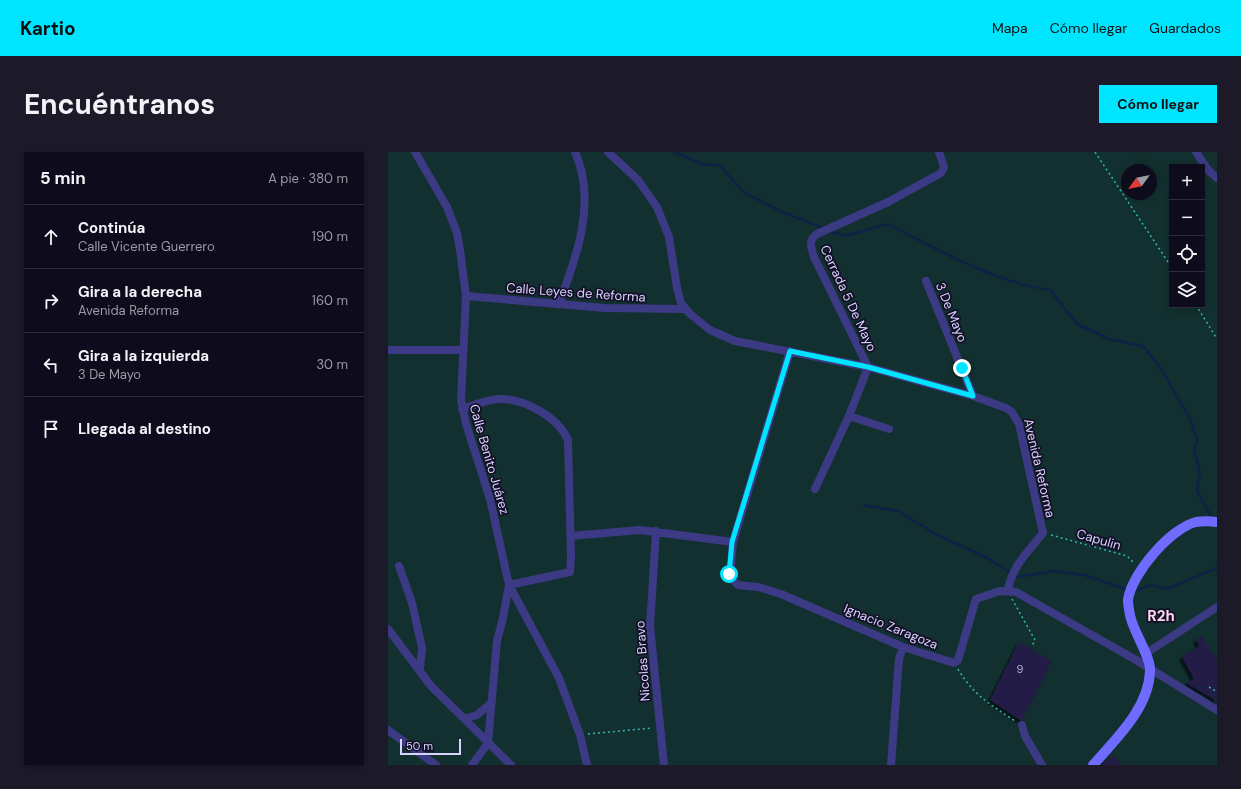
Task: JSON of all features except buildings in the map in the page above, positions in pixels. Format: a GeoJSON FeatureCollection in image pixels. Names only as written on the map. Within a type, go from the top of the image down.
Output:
{"type":"FeatureCollection","features":[{"type":"Feature","properties":{"kind":"main road"},"geometry":{"type":"LineString","coordinates":[[1093,765],[1138,710],[1145,696],[1150,671],[1145,654],[1134,628],[1128,600],[1133,584],[1158,550],[1170,537],[1181,529],[1196,522],[1217,522]]}},
{"type":"Feature","properties":{"kind":"street","name":"Calle Benito Juárez"},"geometry":{"type":"LineString","coordinates":[[415,152],[440,194],[451,218],[460,250],[466,296],[460,389],[462,409],[490,499],[509,585],[559,678],[580,735],[587,765]]}},
{"type":"Feature","properties":{"kind":"street"},"geometry":{"type":"LineString","coordinates":[[559,303],[577,252],[582,225],[583,183],[575,152]]}},
{"type":"Feature","properties":{"kind":"street"},"geometry":{"type":"LineString","coordinates":[[608,152],[644,187],[657,207],[669,237],[677,288],[684,309]]}},
{"type":"Feature","properties":{"kind":"street","name":"Cerrada 5 De Mayo"},"geometry":{"type":"LineString","coordinates":[[815,489],[849,416],[868,367],[814,257],[811,242],[817,234],[888,202],[932,178],[944,169],[939,152]]}},
{"type":"Feature","properties":{"kind":"street"},"geometry":{"type":"LineString","coordinates":[[1196,152],[1208,170],[1217,178]]}},
{"type":"Feature","properties":{"kind":"street","name":"3 De Mayo"},"geometry":{"type":"LineString","coordinates":[[926,281],[973,396]]}},
{"type":"Feature","properties":{"kind":"street","name":"Calle Leyes de Reforma"},"geometry":{"type":"LineString","coordinates":[[466,296],[605,308],[684,309]]}},
{"type":"Feature","properties":{"kind":"street","name":"Avenida Reforma"},"geometry":{"type":"LineString","coordinates":[[684,309],[710,330],[724,337],[868,367],[973,396],[1006,408],[1015,416],[1019,424],[1043,533],[1017,564],[1010,578],[1008,590]]}},
{"type":"Feature","properties":{"kind":"street"},"geometry":{"type":"LineString","coordinates":[[388,350],[462,350]]}},
{"type":"Feature","properties":{"kind":"street"},"geometry":{"type":"LineString","coordinates":[[570,536],[640,530],[732,542],[790,351]]}},
{"type":"Feature","properties":{"kind":"street"},"geometry":{"type":"LineString","coordinates":[[462,409],[488,400],[508,399],[540,412],[561,428],[568,440],[570,449],[570,572],[509,585],[497,641],[488,743],[472,765]]}},
{"type":"Feature","properties":{"kind":"street"},"geometry":{"type":"LineString","coordinates":[[849,416],[889,429]]}},
{"type":"Feature","properties":{"kind":"street","name":"Nicolas Bravo"},"geometry":{"type":"LineString","coordinates":[[656,531],[650,626],[664,765]]}},
{"type":"Feature","properties":{"kind":"street","name":"Ignacio Zaragoza"},"geometry":{"type":"LineString","coordinates":[[732,542],[729,574],[731,580],[738,585],[758,587],[781,594],[902,647],[954,663]]}},
{"type":"Feature","properties":{"kind":"street"},"geometry":{"type":"LineString","coordinates":[[399,566],[412,603],[422,648],[420,669]]}},
{"type":"Feature","properties":{"kind":"street"},"geometry":{"type":"LineString","coordinates":[[954,663],[958,660],[976,599],[985,595],[1008,590],[1016,592],[1080,627],[1150,671],[1217,710]]}},
{"type":"Feature","properties":{"kind":"street"},"geometry":{"type":"LineString","coordinates":[[1145,654],[1217,607]]}},
{"type":"Feature","properties":{"kind":"street"},"geometry":{"type":"LineString","coordinates":[[388,629],[420,669],[431,686],[511,765]]}},
{"type":"Feature","properties":{"kind":"street"},"geometry":{"type":"LineString","coordinates":[[891,765],[899,659],[902,647]]}},
{"type":"Feature","properties":{"kind":"street"},"geometry":{"type":"LineString","coordinates":[[464,719],[477,715],[491,703]]}},
{"type":"Feature","properties":{"kind":"street"},"geometry":{"type":"LineString","coordinates":[[1022,725],[1025,736],[1042,765]]}},
{"type":"Feature","properties":{"kind":"street"},"geometry":{"type":"LineString","coordinates":[[388,730],[436,765]]}},
{"type":"Feature","properties":{"kind":"path"},"geometry":{"type":"LineString","coordinates":[[1095,152],[1169,263]]}},
{"type":"Feature","properties":{"kind":"path"},"geometry":{"type":"LineString","coordinates":[[1198,308],[1217,339]]}},
{"type":"Feature","properties":{"kind":"path","name":"Capulin"},"geometry":{"type":"LineString","coordinates":[[1043,533],[1127,556],[1132,561],[1133,570],[1139,575]]}},
{"type":"Feature","properties":{"kind":"path"},"geometry":{"type":"LineString","coordinates":[[1008,590],[1035,640],[1032,646]]}},
{"type":"Feature","properties":{"kind":"path"},"geometry":{"type":"LineString","coordinates":[[954,663],[966,684],[974,693],[1022,725]]}},
{"type":"Feature","properties":{"kind":"path"},"geometry":{"type":"LineString","coordinates":[[1209,687],[1217,692]]}},
{"type":"Feature","properties":{"kind":"path"},"geometry":{"type":"LineString","coordinates":[[580,735],[659,727]]}},
{"type":"Feature","properties":{"kind":"green space"},"geometry":{"type":"Polygon","coordinates":[[[388,152],[1217,152],[1217,765],[388,765],[388,152]]]}},
{"type":"Feature","properties":{"kind":"waterway"},"geometry":{"type":"LineString","coordinates":[[674,152],[702,164],[719,165],[745,193],[780,211],[823,228]]}},
{"type":"Feature","properties":{"kind":"waterway"},"geometry":{"type":"LineString","coordinates":[[830,231],[844,236],[888,224],[967,264],[1008,280],[1050,290],[1077,324],[1109,339],[1143,346],[1162,370],[1190,419],[1197,439],[1194,450],[1200,473],[1197,491],[1212,518]]}},
{"type":"Feature","properties":{"kind":"waterway"},"geometry":{"type":"LineString","coordinates":[[864,505],[898,511],[934,533],[989,559],[1017,577],[1054,571],[1084,575],[1128,590]]}},
{"type":"Feature","properties":{"kind":"waterway"},"geometry":{"type":"LineString","coordinates":[[1133,592],[1150,585],[1167,589],[1217,568]]}},
{"type":"Feature","properties":{"kind":"district","name":"R2h"},"geometry":{"type":"Point","coordinates":[1161,616]}},
{"type":"Feature","properties":{"kind":"route"},"geometry":{"type":"LineString","coordinates":[[729,574],[732,542],[790,351],[868,367],[973,396],[962,368]]}}]}
